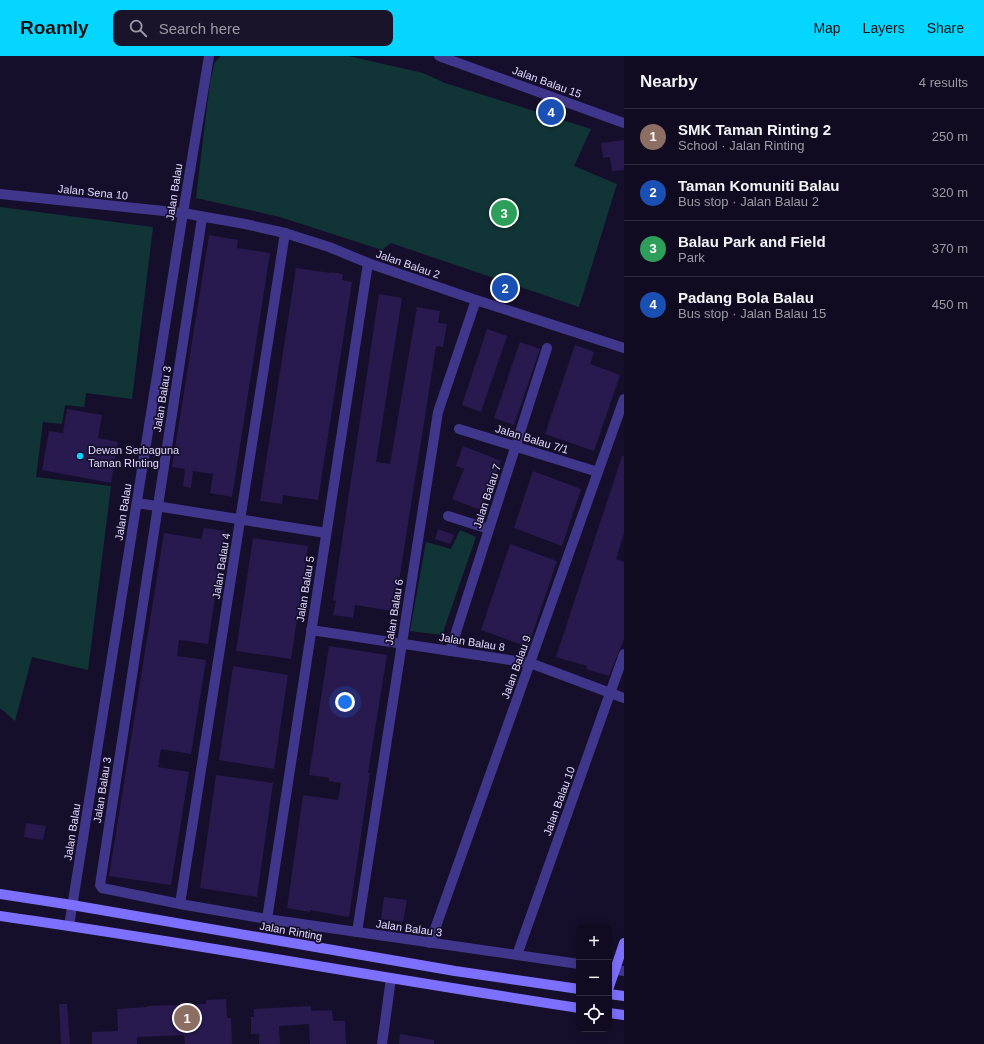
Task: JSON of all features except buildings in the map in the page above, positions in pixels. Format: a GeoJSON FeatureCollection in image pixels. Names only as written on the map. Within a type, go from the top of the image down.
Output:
{"type":"FeatureCollection","features":[{"type":"Feature","properties":{"kind":"main road","name":"Jalan Rinting"},"geometry":{"type":"LineString","coordinates":[[0,894],[455,971],[576,989]]}},
{"type":"Feature","properties":{"kind":"main road"},"geometry":{"type":"LineString","coordinates":[[0,916],[576,1008]]}},
{"type":"Feature","properties":{"kind":"main road"},"geometry":{"type":"LineString","coordinates":[[612,980],[624,943]]}},
{"type":"Feature","properties":{"kind":"main road"},"geometry":{"type":"LineString","coordinates":[[612,994],[624,996]]}},
{"type":"Feature","properties":{"kind":"main road"},"geometry":{"type":"LineString","coordinates":[[612,1013],[624,1015]]}},
{"type":"Feature","properties":{"kind":"street","name":"Jalan Balau"},"geometry":{"type":"LineString","coordinates":[[69,926],[209,56]]}},
{"type":"Feature","properties":{"kind":"street","name":"Jalan Balau 15"},"geometry":{"type":"LineString","coordinates":[[439,56],[624,123]]}},
{"type":"Feature","properties":{"kind":"street","name":"Jalan Sena 10"},"geometry":{"type":"LineString","coordinates":[[0,194],[183,213]]}},
{"type":"Feature","properties":{"kind":"street","name":"Jalan Balau 2"},"geometry":{"type":"LineString","coordinates":[[183,213],[202,218],[286,232],[368,263],[624,348]]}},
{"type":"Feature","properties":{"kind":"street","name":"Jalan Balau 3"},"geometry":{"type":"LineString","coordinates":[[202,218],[100,885],[102,888],[180,904],[267,919],[576,964]]}},
{"type":"Feature","properties":{"kind":"street","name":"Jalan Balau 4"},"geometry":{"type":"LineString","coordinates":[[180,904],[286,232]]}},
{"type":"Feature","properties":{"kind":"street","name":"Jalan Balau 5"},"geometry":{"type":"LineString","coordinates":[[267,919],[368,263]]}},
{"type":"Feature","properties":{"kind":"street","name":"Jalan Balau 6"},"geometry":{"type":"LineString","coordinates":[[357,932],[438,412],[476,300]]}},
{"type":"Feature","properties":{"kind":"street","name":"Jalan Balau 7"},"geometry":{"type":"LineString","coordinates":[[450,651],[547,348]]}},
{"type":"Feature","properties":{"kind":"street","name":"Jalan Balau 9"},"geometry":{"type":"LineString","coordinates":[[430,943],[624,399]]}},
{"type":"Feature","properties":{"kind":"street","name":"Jalan Balau 7/1"},"geometry":{"type":"LineString","coordinates":[[459,429],[598,472]]}},
{"type":"Feature","properties":{"kind":"street"},"geometry":{"type":"LineString","coordinates":[[137,503],[326,533]]}},
{"type":"Feature","properties":{"kind":"street"},"geometry":{"type":"LineString","coordinates":[[448,516],[489,530]]}},
{"type":"Feature","properties":{"kind":"street","name":"Jalan Balau 8"},"geometry":{"type":"LineString","coordinates":[[311,630],[530,663],[624,698]]}},
{"type":"Feature","properties":{"kind":"street","name":"Jalan Balau 10"},"geometry":{"type":"LineString","coordinates":[[517,955],[624,654]]}},
{"type":"Feature","properties":{"kind":"street"},"geometry":{"type":"LineString","coordinates":[[382,1044],[391,978]]}},
{"type":"Feature","properties":{"kind":"green space"},"geometry":{"type":"Polygon","coordinates":[[[221,56],[348,56],[423,73],[445,83],[591,129],[574,166],[617,184],[579,307],[391,243],[382,250],[280,217],[196,198],[210,82],[215,62],[221,56]]]}},
{"type":"Feature","properties":{"kind":"green space"},"geometry":{"type":"Polygon","coordinates":[[[0,207],[153,227],[132,399],[86,393],[84,407],[65,405],[62,424],[43,422],[36,477],[111,486],[88,670],[32,657],[15,721],[0,708],[0,207]]]}},
{"type":"Feature","properties":{"kind":"green space"},"geometry":{"type":"Polygon","coordinates":[[[460,530],[476,537],[442,635],[410,631],[426,542],[451,549],[460,530]]]}},
{"type":"Feature","properties":{"kind":"place","name":"Padang Bola Balau"},"geometry":{"type":"Point","coordinates":[551,112]}},
{"type":"Feature","properties":{"kind":"place","name":"Balau Park and Field"},"geometry":{"type":"Point","coordinates":[504,213]}},
{"type":"Feature","properties":{"kind":"place","name":"Taman Komuniti Balau"},"geometry":{"type":"Point","coordinates":[505,288]}},
{"type":"Feature","properties":{"kind":"place","name":"Dewan Serbaguna Taman RInting"},"geometry":{"type":"Point","coordinates":[80,456]}},
{"type":"Feature","properties":{"kind":"place","name":"SMK Taman Rinting 2"},"geometry":{"type":"Point","coordinates":[187,1018]}}]}
